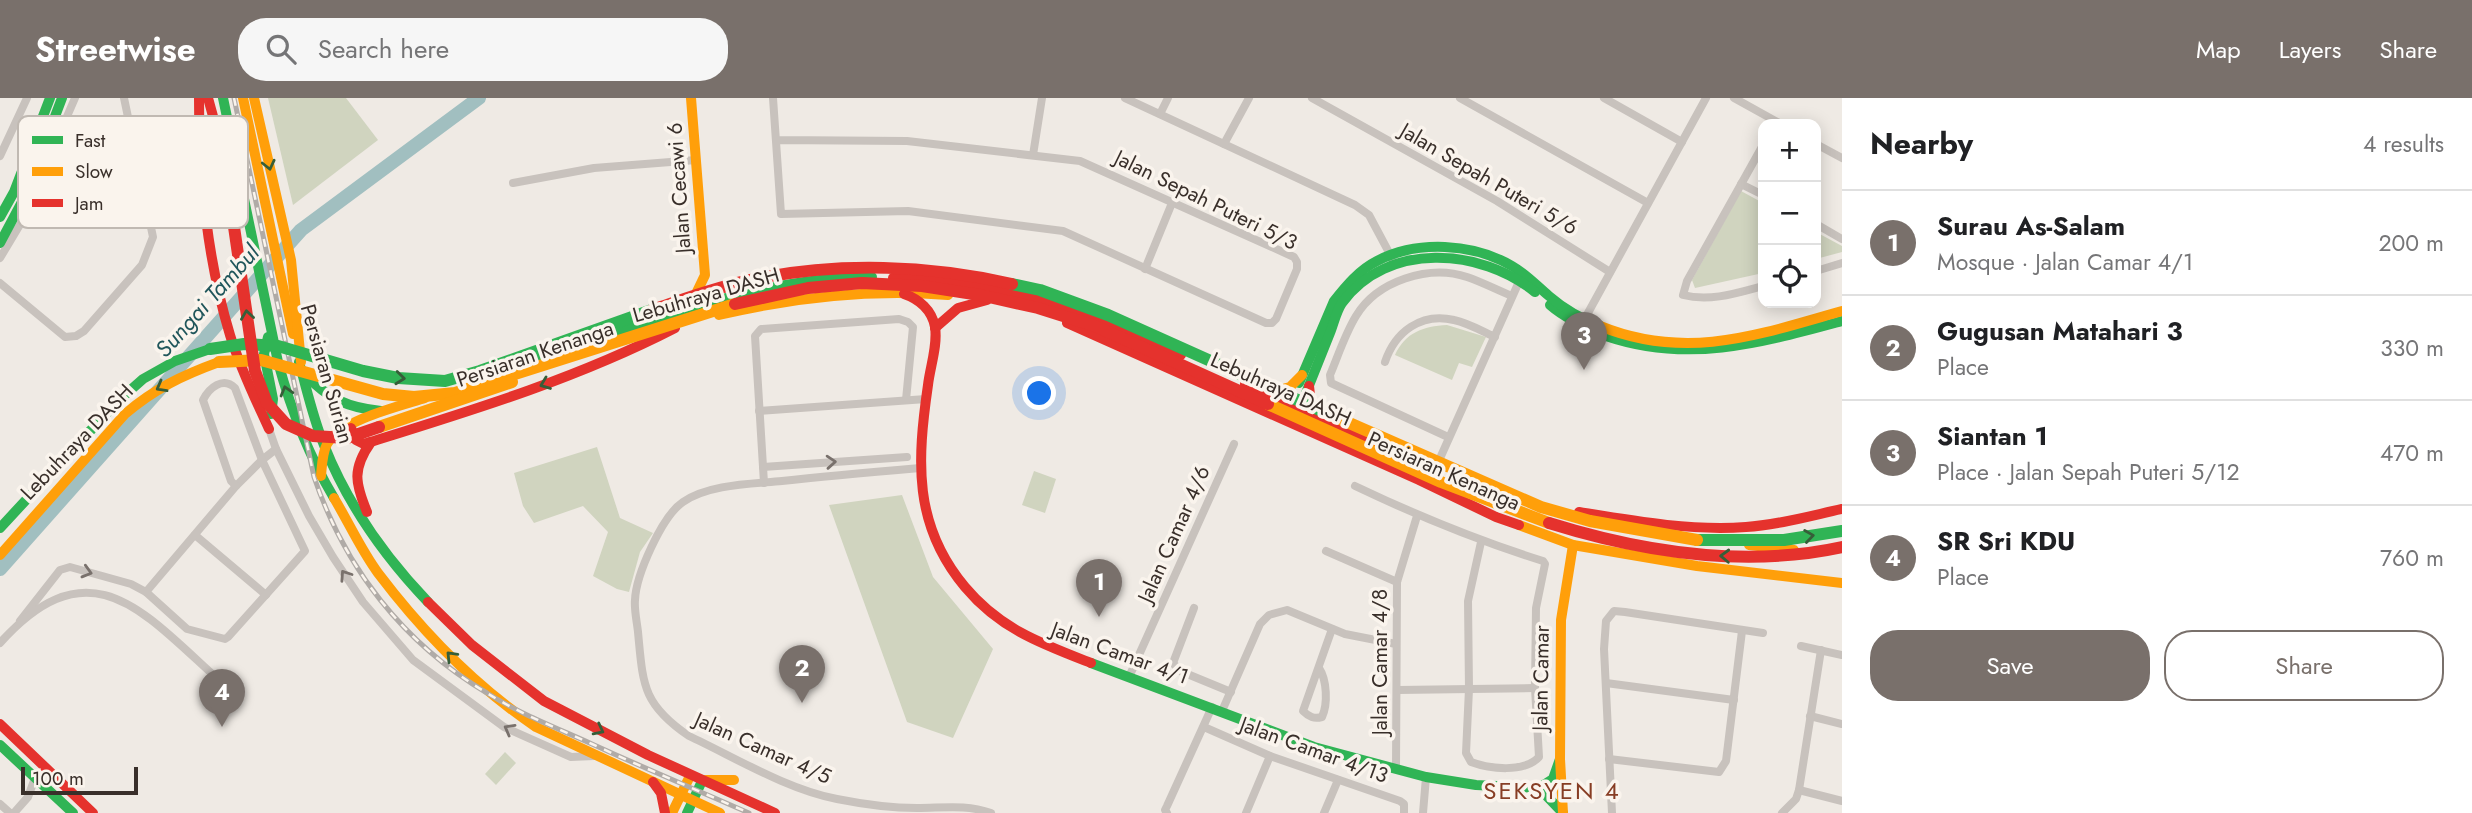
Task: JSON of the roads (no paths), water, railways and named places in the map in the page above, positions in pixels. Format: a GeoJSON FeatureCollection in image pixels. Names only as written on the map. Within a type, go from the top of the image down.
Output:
{"type":"FeatureCollection","features":[{"type":"Feature","properties":{"kind":"main road"},"geometry":{"type":"LineString","coordinates":[[43,116],[50,98]]}},
{"type":"Feature","properties":{"kind":"main road"},"geometry":{"type":"LineString","coordinates":[[55,116],[62,98]]}},
{"type":"Feature","properties":{"kind":"main road"},"geometry":{"type":"LineString","coordinates":[[199,98],[199,116]]}},
{"type":"Feature","properties":{"kind":"main road"},"geometry":{"type":"LineString","coordinates":[[208,98],[213,116]]}},
{"type":"Feature","properties":{"kind":"main road","name":"Persiaran Kenanga"},"geometry":{"type":"LineString","coordinates":[[216,98],[219,116]]}},
{"type":"Feature","properties":{"kind":"main road","name":"Persiaran Surian"},"geometry":{"type":"LineString","coordinates":[[223,98],[227,116]]}},
{"type":"Feature","properties":{"kind":"main road","name":"Persiaran Surian"},"geometry":{"type":"LineString","coordinates":[[243,98],[247,116]]}},
{"type":"Feature","properties":{"kind":"main road"},"geometry":{"type":"LineString","coordinates":[[254,98],[291,260],[302,370],[320,392],[334,401],[357,409],[391,411]]}},
{"type":"Feature","properties":{"kind":"main road","name":"Jalan Cecawi 6"},"geometry":{"type":"LineString","coordinates":[[691,98],[705,275]]}},
{"type":"Feature","properties":{"kind":"main road","name":"Persiaran Surian"},"geometry":{"type":"LineString","coordinates":[[248,121],[302,370],[325,447],[349,495],[378,542],[432,608],[474,649],[538,697],[696,778],[775,813]]}},
{"type":"Feature","properties":{"kind":"main road"},"geometry":{"type":"LineString","coordinates":[[0,217],[18,183]]}},
{"type":"Feature","properties":{"kind":"main road"},"geometry":{"type":"LineString","coordinates":[[0,243],[18,209]]}},
{"type":"Feature","properties":{"kind":"main road","name":"Persiaran Surian"},"geometry":{"type":"LineString","coordinates":[[248,221],[270,330],[290,405],[321,476],[377,571],[454,660],[511,710],[536,727],[653,782],[687,803],[720,813]]}},
{"type":"Feature","properties":{"kind":"main road"},"geometry":{"type":"LineString","coordinates":[[208,228],[231,335],[269,429]]}},
{"type":"Feature","properties":{"kind":"main road","name":"Persiaran Kenanga"},"geometry":{"type":"LineString","coordinates":[[235,228],[260,392],[281,421],[294,430],[327,439],[347,438],[585,357],[733,312],[795,299],[864,293],[902,293],[987,300],[1072,325],[1496,517],[1573,545],[1697,566],[1842,583]]}},
{"type":"Feature","properties":{"kind":"main road"},"geometry":{"type":"LineString","coordinates":[[1294,409],[1341,305],[1365,281],[1411,250],[1438,248],[1488,256],[1509,264],[1583,322],[1617,341],[1682,352],[1745,347],[1842,321]]}},
{"type":"Feature","properties":{"kind":"main road","name":"Lebuhraya DASH"},"geometry":{"type":"LineString","coordinates":[[0,527],[117,402],[143,379],[175,361],[210,349],[244,344],[278,346],[363,372],[398,378],[445,381],[684,299],[754,279],[858,267],[914,269],[978,276],[1040,290],[1108,315],[1541,507],[1590,521],[1691,540],[1784,540],[1842,531]]}},
{"type":"Feature","properties":{"kind":"main road"},"geometry":{"type":"LineString","coordinates":[[683,311],[697,295],[705,275],[720,289],[744,292]]}},
{"type":"Feature","properties":{"kind":"main road","name":"Persiaran Kenanga"},"geometry":{"type":"LineString","coordinates":[[352,424],[744,292],[790,282],[854,276],[937,279],[998,289],[1094,317],[1218,371],[1294,409],[1435,468],[1513,496],[1645,530],[1697,539],[1842,556]]}},
{"type":"Feature","properties":{"kind":"main road","name":"Lebuhraya DASH"},"geometry":{"type":"LineString","coordinates":[[0,555],[119,421],[148,394],[184,373],[219,362],[261,360],[383,394],[414,397],[454,393],[753,297],[861,283],[970,291],[1037,306],[1084,322],[1488,503],[1590,537],[1663,552],[1699,555],[1791,555],[1842,547]]}},
{"type":"Feature","properties":{"kind":"main road"},"geometry":{"type":"LineString","coordinates":[[902,293],[923,303],[935,328],[956,307],[987,300]]}},
{"type":"Feature","properties":{"kind":"main road"},"geometry":{"type":"LineString","coordinates":[[1583,322],[1619,334],[1683,344],[1745,338],[1842,311]]}},
{"type":"Feature","properties":{"kind":"main road"},"geometry":{"type":"LineString","coordinates":[[352,424],[351,432],[356,440],[364,444],[371,442],[540,387],[644,345],[675,328]]}},
{"type":"Feature","properties":{"kind":"main road","name":"Jalan Camar 4/1"},"geometry":{"type":"LineString","coordinates":[[935,328],[920,468],[925,512],[939,549],[956,578],[975,600],[999,621],[1032,641],[1314,747],[1426,776],[1476,785],[1539,788]]}},
{"type":"Feature","properties":{"kind":"main road"},"geometry":{"type":"LineString","coordinates":[[269,429],[274,399],[264,354],[270,330]]}},
{"type":"Feature","properties":{"kind":"main road"},"geometry":{"type":"LineString","coordinates":[[1153,360],[1276,409],[1294,409]]}},
{"type":"Feature","properties":{"kind":"main road"},"geometry":{"type":"LineString","coordinates":[[1218,371],[1276,391],[1286,390],[1305,381]]}},
{"type":"Feature","properties":{"kind":"main road"},"geometry":{"type":"LineString","coordinates":[[1305,381],[1311,404],[1352,432]]}},
{"type":"Feature","properties":{"kind":"main road"},"geometry":{"type":"LineString","coordinates":[[1294,409],[1302,422],[1389,462],[1419,480]]}},
{"type":"Feature","properties":{"kind":"main road"},"geometry":{"type":"LineString","coordinates":[[321,476],[325,447],[338,432],[352,424]]}},
{"type":"Feature","properties":{"kind":"main road"},"geometry":{"type":"LineString","coordinates":[[371,442],[362,453],[357,466],[356,485],[378,542]]}},
{"type":"Feature","properties":{"kind":"main road"},"geometry":{"type":"LineString","coordinates":[[1579,512],[1667,526],[1708,528],[1781,523],[1842,509]]}},
{"type":"Feature","properties":{"kind":"main road","name":"Jalan Camar"},"geometry":{"type":"LineString","coordinates":[[1563,813],[1560,760],[1560,620],[1573,545]]}},
{"type":"Feature","properties":{"kind":"main road"},"geometry":{"type":"LineString","coordinates":[[0,724],[93,813]]}},
{"type":"Feature","properties":{"kind":"main road"},"geometry":{"type":"LineString","coordinates":[[0,745],[73,813]]}},
{"type":"Feature","properties":{"kind":"main road"},"geometry":{"type":"LineString","coordinates":[[1560,760],[1553,779],[1539,788],[1552,807],[1563,813]]}},
{"type":"Feature","properties":{"kind":"main road"},"geometry":{"type":"LineString","coordinates":[[672,813],[687,803],[696,778],[734,780]]}},
{"type":"Feature","properties":{"kind":"main road"},"geometry":{"type":"LineString","coordinates":[[653,782],[661,793],[665,813]]}},
{"type":"Feature","properties":{"kind":"street"},"geometry":{"type":"LineString","coordinates":[[19,116],[27,98]]}},
{"type":"Feature","properties":{"kind":"street"},"geometry":{"type":"LineString","coordinates":[[67,116],[75,98]]}},
{"type":"Feature","properties":{"kind":"street"},"geometry":{"type":"LineString","coordinates":[[124,98],[128,116]]}},
{"type":"Feature","properties":{"kind":"street"},"geometry":{"type":"LineString","coordinates":[[772,98],[776,140]]}},
{"type":"Feature","properties":{"kind":"street"},"geometry":{"type":"LineString","coordinates":[[1033,155],[1042,98]]}},
{"type":"Feature","properties":{"kind":"street"},"geometry":{"type":"LineString","coordinates":[[1125,98],[1355,205],[1370,215],[1393,261]]}},
{"type":"Feature","properties":{"kind":"street"},"geometry":{"type":"LineString","coordinates":[[1160,114],[1168,98]]}},
{"type":"Feature","properties":{"kind":"street"},"geometry":{"type":"LineString","coordinates":[[1224,144],[1249,98]]}},
{"type":"Feature","properties":{"kind":"street","name":"Jalan Sepah Puteri 5/6"},"geometry":{"type":"LineString","coordinates":[[1311,98],[1497,201],[1610,272]]}},
{"type":"Feature","properties":{"kind":"street"},"geometry":{"type":"LineString","coordinates":[[1460,98],[1648,203]]}},
{"type":"Feature","properties":{"kind":"street"},"geometry":{"type":"LineString","coordinates":[[1604,98],[1619,101],[1682,142]]}},
{"type":"Feature","properties":{"kind":"street"},"geometry":{"type":"LineString","coordinates":[[1583,322],[1706,98]]}},
{"type":"Feature","properties":{"kind":"street"},"geometry":{"type":"LineString","coordinates":[[1734,98],[1771,119]]}},
{"type":"Feature","properties":{"kind":"street"},"geometry":{"type":"LineString","coordinates":[[0,156],[18,117]]}},
{"type":"Feature","properties":{"kind":"street","name":"Jalan Sepah Puteri 5/3"},"geometry":{"type":"LineString","coordinates":[[776,140],[907,141],[1033,155],[1094,165],[1294,257],[1297,269],[1276,319],[1272,323],[1266,323],[1063,231],[908,211],[781,214],[776,140]]}},
{"type":"Feature","properties":{"kind":"street"},"geometry":{"type":"LineString","coordinates":[[1821,147],[1842,158]]}},
{"type":"Feature","properties":{"kind":"street"},"geometry":{"type":"LineString","coordinates":[[1758,154],[1687,281],[1683,295],[1694,298],[1730,295],[1758,287]]}},
{"type":"Feature","properties":{"kind":"street"},"geometry":{"type":"LineString","coordinates":[[513,183],[593,168],[696,160]]}},
{"type":"Feature","properties":{"kind":"street"},"geometry":{"type":"LineString","coordinates":[[1741,184],[1758,192]]}},
{"type":"Feature","properties":{"kind":"street"},"geometry":{"type":"LineString","coordinates":[[1145,269],[1172,203]]}},
{"type":"Feature","properties":{"kind":"street"},"geometry":{"type":"LineString","coordinates":[[1821,227],[1842,239]]}},
{"type":"Feature","properties":{"kind":"street"},"geometry":{"type":"LineString","coordinates":[[0,258],[18,228]]}},
{"type":"Feature","properties":{"kind":"street"},"geometry":{"type":"LineString","coordinates":[[0,283],[65,337],[76,336],[85,331],[142,265],[153,237],[151,228]]}},
{"type":"Feature","properties":{"kind":"street"},"geometry":{"type":"LineString","coordinates":[[1821,269],[1842,263]]}},
{"type":"Feature","properties":{"kind":"street"},"geometry":{"type":"LineString","coordinates":[[1448,437],[1331,383],[1329,375],[1356,315],[1378,294],[1400,280],[1417,275],[1465,276],[1512,296]]}},
{"type":"Feature","properties":{"kind":"street"},"geometry":{"type":"LineString","coordinates":[[1435,468],[1522,276]]}},
{"type":"Feature","properties":{"kind":"street"},"geometry":{"type":"LineString","coordinates":[[1385,362],[1390,346],[1398,336],[1410,326],[1423,321],[1439,318],[1455,320],[1496,337]]}},
{"type":"Feature","properties":{"kind":"street"},"geometry":{"type":"LineString","coordinates":[[764,483],[755,336],[761,329],[899,319],[908,322],[913,327],[906,400]]}},
{"type":"Feature","properties":{"kind":"street"},"geometry":{"type":"LineString","coordinates":[[0,643],[60,570],[70,567],[131,584],[146,592],[187,629],[225,639],[305,551],[262,460],[232,385],[217,384],[203,400],[231,481],[236,486]]}},
{"type":"Feature","properties":{"kind":"street"},"geometry":{"type":"LineString","coordinates":[[760,411],[926,399]]}},
{"type":"Feature","properties":{"kind":"street"},"geometry":{"type":"LineString","coordinates":[[269,429],[309,516],[333,557],[363,601],[413,660],[504,727],[571,757],[596,756]]}},
{"type":"Feature","properties":{"kind":"street","name":"Jalan Camar 4/6"},"geometry":{"type":"LineString","coordinates":[[1129,677],[1234,444]]}},
{"type":"Feature","properties":{"kind":"street"},"geometry":{"type":"LineString","coordinates":[[146,592],[236,486],[276,449]]}},
{"type":"Feature","properties":{"kind":"street"},"geometry":{"type":"LineString","coordinates":[[763,467],[907,457]]}},
{"type":"Feature","properties":{"kind":"street","name":"Jalan Camar 4/5"},"geometry":{"type":"LineString","coordinates":[[920,468],[731,486],[684,501],[646,555],[635,600],[642,676],[655,708],[689,736],[810,791],[836,799],[914,808],[962,806],[991,813]]}},
{"type":"Feature","properties":{"kind":"street"},"geometry":{"type":"LineString","coordinates":[[1355,486],[1417,516],[1481,542],[1543,561],[1545,564],[1536,608],[1535,688],[1539,757],[1520,767],[1478,765],[1468,758],[1468,601],[1481,542]]}},
{"type":"Feature","properties":{"kind":"street","name":"Jalan Camar 4/8"},"geometry":{"type":"LineString","coordinates":[[1396,769],[1397,582],[1417,516]]}},
{"type":"Feature","properties":{"kind":"street"},"geometry":{"type":"LineString","coordinates":[[195,535],[266,595]]}},
{"type":"Feature","properties":{"kind":"street"},"geometry":{"type":"LineString","coordinates":[[1326,551],[1397,582]]}},
{"type":"Feature","properties":{"kind":"street"},"geometry":{"type":"LineString","coordinates":[[20,621],[46,603],[66,594],[79,591],[105,595],[129,604],[144,614],[221,682]]}},
{"type":"Feature","properties":{"kind":"street"},"geometry":{"type":"LineString","coordinates":[[1194,608],[1173,663],[1180,671],[1231,692]]}},
{"type":"Feature","properties":{"kind":"street"},"geometry":{"type":"LineString","coordinates":[[1167,813],[1165,810],[1204,727],[1231,692],[1260,624],[1269,615],[1287,610],[1360,639],[1396,644]]}},
{"type":"Feature","properties":{"kind":"street"},"geometry":{"type":"LineString","coordinates":[[1612,813],[1604,649],[1606,621],[1614,611],[1763,633]]}},
{"type":"Feature","properties":{"kind":"street"},"geometry":{"type":"LineString","coordinates":[[1319,668],[1324,677],[1325,710],[1322,717],[1308,717],[1303,711],[1332,629]]}},
{"type":"Feature","properties":{"kind":"street"},"geometry":{"type":"LineString","coordinates":[[1609,759],[1719,772],[1726,761],[1742,631]]}},
{"type":"Feature","properties":{"kind":"street"},"geometry":{"type":"LineString","coordinates":[[1801,646],[1842,655]]}},
{"type":"Feature","properties":{"kind":"street"},"geometry":{"type":"LineString","coordinates":[[1782,813],[1796,799],[1799,790],[1821,650]]}},
{"type":"Feature","properties":{"kind":"street"},"geometry":{"type":"LineString","coordinates":[[1605,683],[1734,700]]}},
{"type":"Feature","properties":{"kind":"street"},"geometry":{"type":"LineString","coordinates":[[1398,690],[1535,688]]}},
{"type":"Feature","properties":{"kind":"street"},"geometry":{"type":"LineString","coordinates":[[1810,716],[1842,724]]}},
{"type":"Feature","properties":{"kind":"street","name":"Jalan Camar 4/13"},"geometry":{"type":"LineString","coordinates":[[1204,727],[1270,756],[1400,800],[1404,804],[1404,812]]}},
{"type":"Feature","properties":{"kind":"street"},"geometry":{"type":"LineString","coordinates":[[1246,813],[1270,756]]}},
{"type":"Feature","properties":{"kind":"street"},"geometry":{"type":"LineString","coordinates":[[1423,813],[1426,776]]}},
{"type":"Feature","properties":{"kind":"street"},"geometry":{"type":"LineString","coordinates":[[0,804],[12,813],[27,797],[35,778]]}},
{"type":"Feature","properties":{"kind":"street"},"geometry":{"type":"LineString","coordinates":[[1324,813],[1338,780]]}},
{"type":"Feature","properties":{"kind":"street"},"geometry":{"type":"LineString","coordinates":[[1799,790],[1842,801]]}},
{"type":"Feature","properties":{"kind":"waterway","name":"Sungai Tambul"},"geometry":{"type":"LineString","coordinates":[[0,569],[301,230],[479,98]]}},
{"type":"Feature","properties":{"kind":"railway"},"geometry":{"type":"LineString","coordinates":[[234,98],[238,116]]}},
{"type":"Feature","properties":{"kind":"railway"},"geometry":{"type":"LineString","coordinates":[[248,164],[314,477],[342,542],[381,600],[429,651],[457,673],[512,708],[749,813]]}},
{"type":"Feature","properties":{"kind":"place","name":"Siantan 1"},"geometry":{"type":"Point","coordinates":[1584,370]}},
{"type":"Feature","properties":{"kind":"place","name":"Surau As-Salam"},"geometry":{"type":"Point","coordinates":[1099,617]}},
{"type":"Feature","properties":{"kind":"place","name":"Gugusan Matahari 3"},"geometry":{"type":"Point","coordinates":[802,703]}},
{"type":"Feature","properties":{"kind":"place","name":"SR Sri KDU"},"geometry":{"type":"Point","coordinates":[222,727]}},
{"type":"Feature","properties":{"kind":"district","name":"SEKSYEN 4"},"geometry":{"type":"Point","coordinates":[1552,791]}}]}
